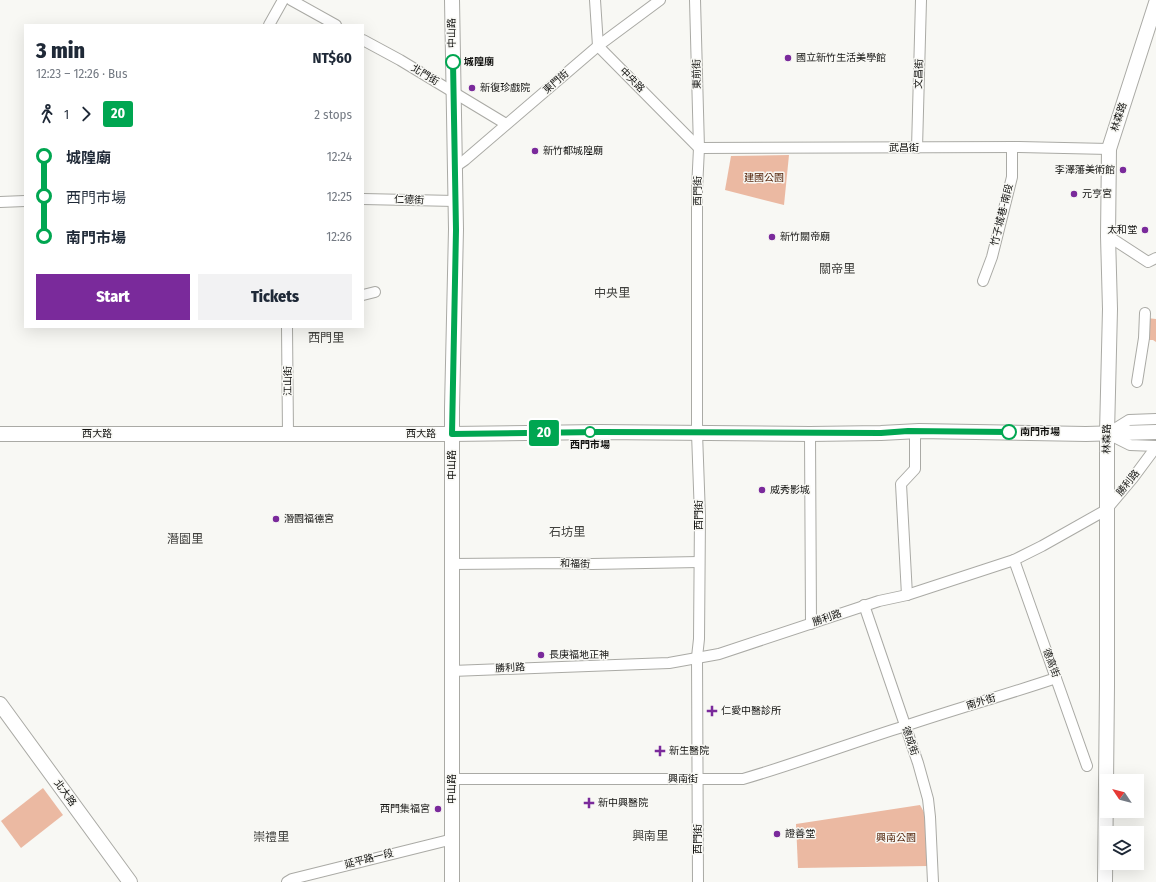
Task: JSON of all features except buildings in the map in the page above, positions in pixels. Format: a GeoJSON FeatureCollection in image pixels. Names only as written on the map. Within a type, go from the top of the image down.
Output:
{"type":"FeatureCollection","features":[{"type":"Feature","properties":{"kind":"street"},"geometry":{"type":"LineString","coordinates":[[270,24],[283,0]]}},
{"type":"Feature","properties":{"kind":"street"},"geometry":{"type":"LineString","coordinates":[[291,0],[334,24]]}},
{"type":"Feature","properties":{"kind":"street","name":"中山路"},"geometry":{"type":"LineString","coordinates":[[452,0],[456,237],[452,434],[452,882]]}},
{"type":"Feature","properties":{"kind":"street"},"geometry":{"type":"LineString","coordinates":[[595,0],[598,46]]}},
{"type":"Feature","properties":{"kind":"street","name":"東門街"},"geometry":{"type":"LineString","coordinates":[[455,167],[598,46],[660,0]]}},
{"type":"Feature","properties":{"kind":"street","name":"東前街"},"geometry":{"type":"LineString","coordinates":[[695,0],[699,148]]}},
{"type":"Feature","properties":{"kind":"street","name":"文昌街"},"geometry":{"type":"LineString","coordinates":[[917,148],[921,0]]}},
{"type":"Feature","properties":{"kind":"street","name":"林森路"},"geometry":{"type":"LineString","coordinates":[[1105,882],[1107,686],[1106,510],[1110,309],[1108,236],[1109,148],[1156,3]]}},
{"type":"Feature","properties":{"kind":"street","name":"北門街"},"geometry":{"type":"LineString","coordinates":[[364,41],[454,92],[506,124]]}},
{"type":"Feature","properties":{"kind":"street","name":"中央路"},"geometry":{"type":"LineString","coordinates":[[598,46],[699,148]]}},
{"type":"Feature","properties":{"kind":"street","name":"竹子城巷-南段"},"geometry":{"type":"LineString","coordinates":[[983,281],[992,257],[1012,177],[1012,147]]}},
{"type":"Feature","properties":{"kind":"street","name":"武昌街"},"geometry":{"type":"LineString","coordinates":[[699,148],[1109,148]]}},
{"type":"Feature","properties":{"kind":"street","name":"西門街"},"geometry":{"type":"LineString","coordinates":[[698,882],[697,657],[699,639],[700,516],[697,433],[697,189],[699,148]]}},
{"type":"Feature","properties":{"kind":"street","name":"仁德街"},"geometry":{"type":"LineString","coordinates":[[364,199],[455,202]]}},
{"type":"Feature","properties":{"kind":"street"},"geometry":{"type":"LineString","coordinates":[[0,202],[24,201]]}},
{"type":"Feature","properties":{"kind":"street"},"geometry":{"type":"LineString","coordinates":[[1108,236],[1148,262],[1156,258]]}},
{"type":"Feature","properties":{"kind":"street"},"geometry":{"type":"LineString","coordinates":[[364,295],[375,292]]}},
{"type":"Feature","properties":{"kind":"street"},"geometry":{"type":"LineString","coordinates":[[1137,382],[1144,338],[1146,313]]}},
{"type":"Feature","properties":{"kind":"street","name":"江山街"},"geometry":{"type":"LineString","coordinates":[[287,328],[288,434]]}},
{"type":"Feature","properties":{"kind":"street","name":"西大路"},"geometry":{"type":"LineString","coordinates":[[1107,433],[1129,420],[1156,419]]}},
{"type":"Feature","properties":{"kind":"street"},"geometry":{"type":"LineString","coordinates":[[907,595],[901,484],[915,469],[915,431]]}},
{"type":"Feature","properties":{"kind":"street","name":"西大路"},"geometry":{"type":"LineString","coordinates":[[0,434],[452,434],[599,432],[810,434],[915,431],[1086,434],[1156,432]]}},
{"type":"Feature","properties":{"kind":"street"},"geometry":{"type":"LineString","coordinates":[[1107,433],[1130,445],[1156,446]]}},
{"type":"Feature","properties":{"kind":"street"},"geometry":{"type":"LineString","coordinates":[[810,434],[811,624]]}},
{"type":"Feature","properties":{"kind":"street","name":"勝利路"},"geometry":{"type":"LineString","coordinates":[[452,671],[669,663],[719,654],[879,601],[907,595],[1014,560],[1106,510],[1133,478],[1156,446]]}},
{"type":"Feature","properties":{"kind":"street","name":"德高街"},"geometry":{"type":"LineString","coordinates":[[1014,560],[1087,766]]}},
{"type":"Feature","properties":{"kind":"street","name":"和福街"},"geometry":{"type":"LineString","coordinates":[[452,564],[699,562]]}},
{"type":"Feature","properties":{"kind":"street","name":"德成街"},"geometry":{"type":"LineString","coordinates":[[864,606],[918,763],[928,799],[933,882]]}},
{"type":"Feature","properties":{"kind":"street","name":"南外街"},"geometry":{"type":"LineString","coordinates":[[905,726],[1056,678]]}},
{"type":"Feature","properties":{"kind":"street","name":"北大路"},"geometry":{"type":"LineString","coordinates":[[0,704],[130,882]]}},
{"type":"Feature","properties":{"kind":"street","name":"興南街"},"geometry":{"type":"LineString","coordinates":[[452,779],[743,779],[905,726]]}},
{"type":"Feature","properties":{"kind":"street","name":"延平路一段"},"geometry":{"type":"LineString","coordinates":[[287,882],[292,879],[452,839]]}},
{"type":"Feature","properties":{"kind":"green space","name":"建國公園"},"geometry":{"type":"Polygon","coordinates":[[[789,155],[784,205],[725,190],[731,156],[789,155]]]}},
{"type":"Feature","properties":{"kind":"green space"},"geometry":{"type":"Polygon","coordinates":[[[1147,318],[1156,319],[1156,342],[1153,340],[1146,340],[1147,318]]]}},
{"type":"Feature","properties":{"kind":"green space"},"geometry":{"type":"Polygon","coordinates":[[[43,788],[63,815],[21,848],[1,821],[43,788]]]}},
{"type":"Feature","properties":{"kind":"green space","name":"興南公園"},"geometry":{"type":"Polygon","coordinates":[[[920,805],[925,814],[928,866],[798,868],[796,824],[920,805]]]}},
{"type":"Feature","properties":{"kind":"bus line","name":"20"},"geometry":{"type":"LineString","coordinates":[[453,62],[456,230],[452,434],[599,432],[810,434],[908,431],[1009,432]]}},
{"type":"Feature","properties":{"kind":"place","name":"國立新竹生活美學館"},"geometry":{"type":"Point","coordinates":[788,58]}},
{"type":"Feature","properties":{"kind":"place","name":"城隍廟"},"geometry":{"type":"Point","coordinates":[453,62]}},
{"type":"Feature","properties":{"kind":"place","name":"新復珍戲院"},"geometry":{"type":"Point","coordinates":[472,88]}},
{"type":"Feature","properties":{"kind":"place","name":"新竹都城隍廟"},"geometry":{"type":"Point","coordinates":[535,151]}},
{"type":"Feature","properties":{"kind":"place","name":"李澤藩美術館"},"geometry":{"type":"Point","coordinates":[1123,170]}},
{"type":"Feature","properties":{"kind":"place","name":"元亨宮"},"geometry":{"type":"Point","coordinates":[1074,194]}},
{"type":"Feature","properties":{"kind":"place","name":"太和堂"},"geometry":{"type":"Point","coordinates":[1145,230]}},
{"type":"Feature","properties":{"kind":"place","name":"新竹關帝廟"},"geometry":{"type":"Point","coordinates":[772,237]}},
{"type":"Feature","properties":{"kind":"place","name":"西門市場"},"geometry":{"type":"Point","coordinates":[590,432]}},
{"type":"Feature","properties":{"kind":"place","name":"南門市場"},"geometry":{"type":"Point","coordinates":[1009,432]}},
{"type":"Feature","properties":{"kind":"place","name":"威秀影城"},"geometry":{"type":"Point","coordinates":[762,490]}},
{"type":"Feature","properties":{"kind":"place","name":"潛園福德宮"},"geometry":{"type":"Point","coordinates":[276,519]}},
{"type":"Feature","properties":{"kind":"place","name":"長庚福地正神"},"geometry":{"type":"Point","coordinates":[541,655]}},
{"type":"Feature","properties":{"kind":"place","name":"仁愛中醫診所"},"geometry":{"type":"Point","coordinates":[712,711]}},
{"type":"Feature","properties":{"kind":"place","name":"新生醫院"},"geometry":{"type":"Point","coordinates":[660,751]}},
{"type":"Feature","properties":{"kind":"place","name":"新中興醫院"},"geometry":{"type":"Point","coordinates":[589,803]}},
{"type":"Feature","properties":{"kind":"place","name":"西門集福宮"},"geometry":{"type":"Point","coordinates":[438,809]}},
{"type":"Feature","properties":{"kind":"place","name":"證善堂"},"geometry":{"type":"Point","coordinates":[777,834]}},
{"type":"Feature","properties":{"kind":"district","name":"關帝里"},"geometry":{"type":"Point","coordinates":[837,269]}},
{"type":"Feature","properties":{"kind":"district","name":"中央里"},"geometry":{"type":"Point","coordinates":[612,293]}},
{"type":"Feature","properties":{"kind":"district","name":"西門里"},"geometry":{"type":"Point","coordinates":[326,338]}},
{"type":"Feature","properties":{"kind":"district","name":"石坊里"},"geometry":{"type":"Point","coordinates":[567,532]}},
{"type":"Feature","properties":{"kind":"district","name":"潛園里"},"geometry":{"type":"Point","coordinates":[185,539]}},
{"type":"Feature","properties":{"kind":"district","name":"興南里"},"geometry":{"type":"Point","coordinates":[650,836]}},
{"type":"Feature","properties":{"kind":"district","name":"崇禮里"},"geometry":{"type":"Point","coordinates":[271,837]}}]}
